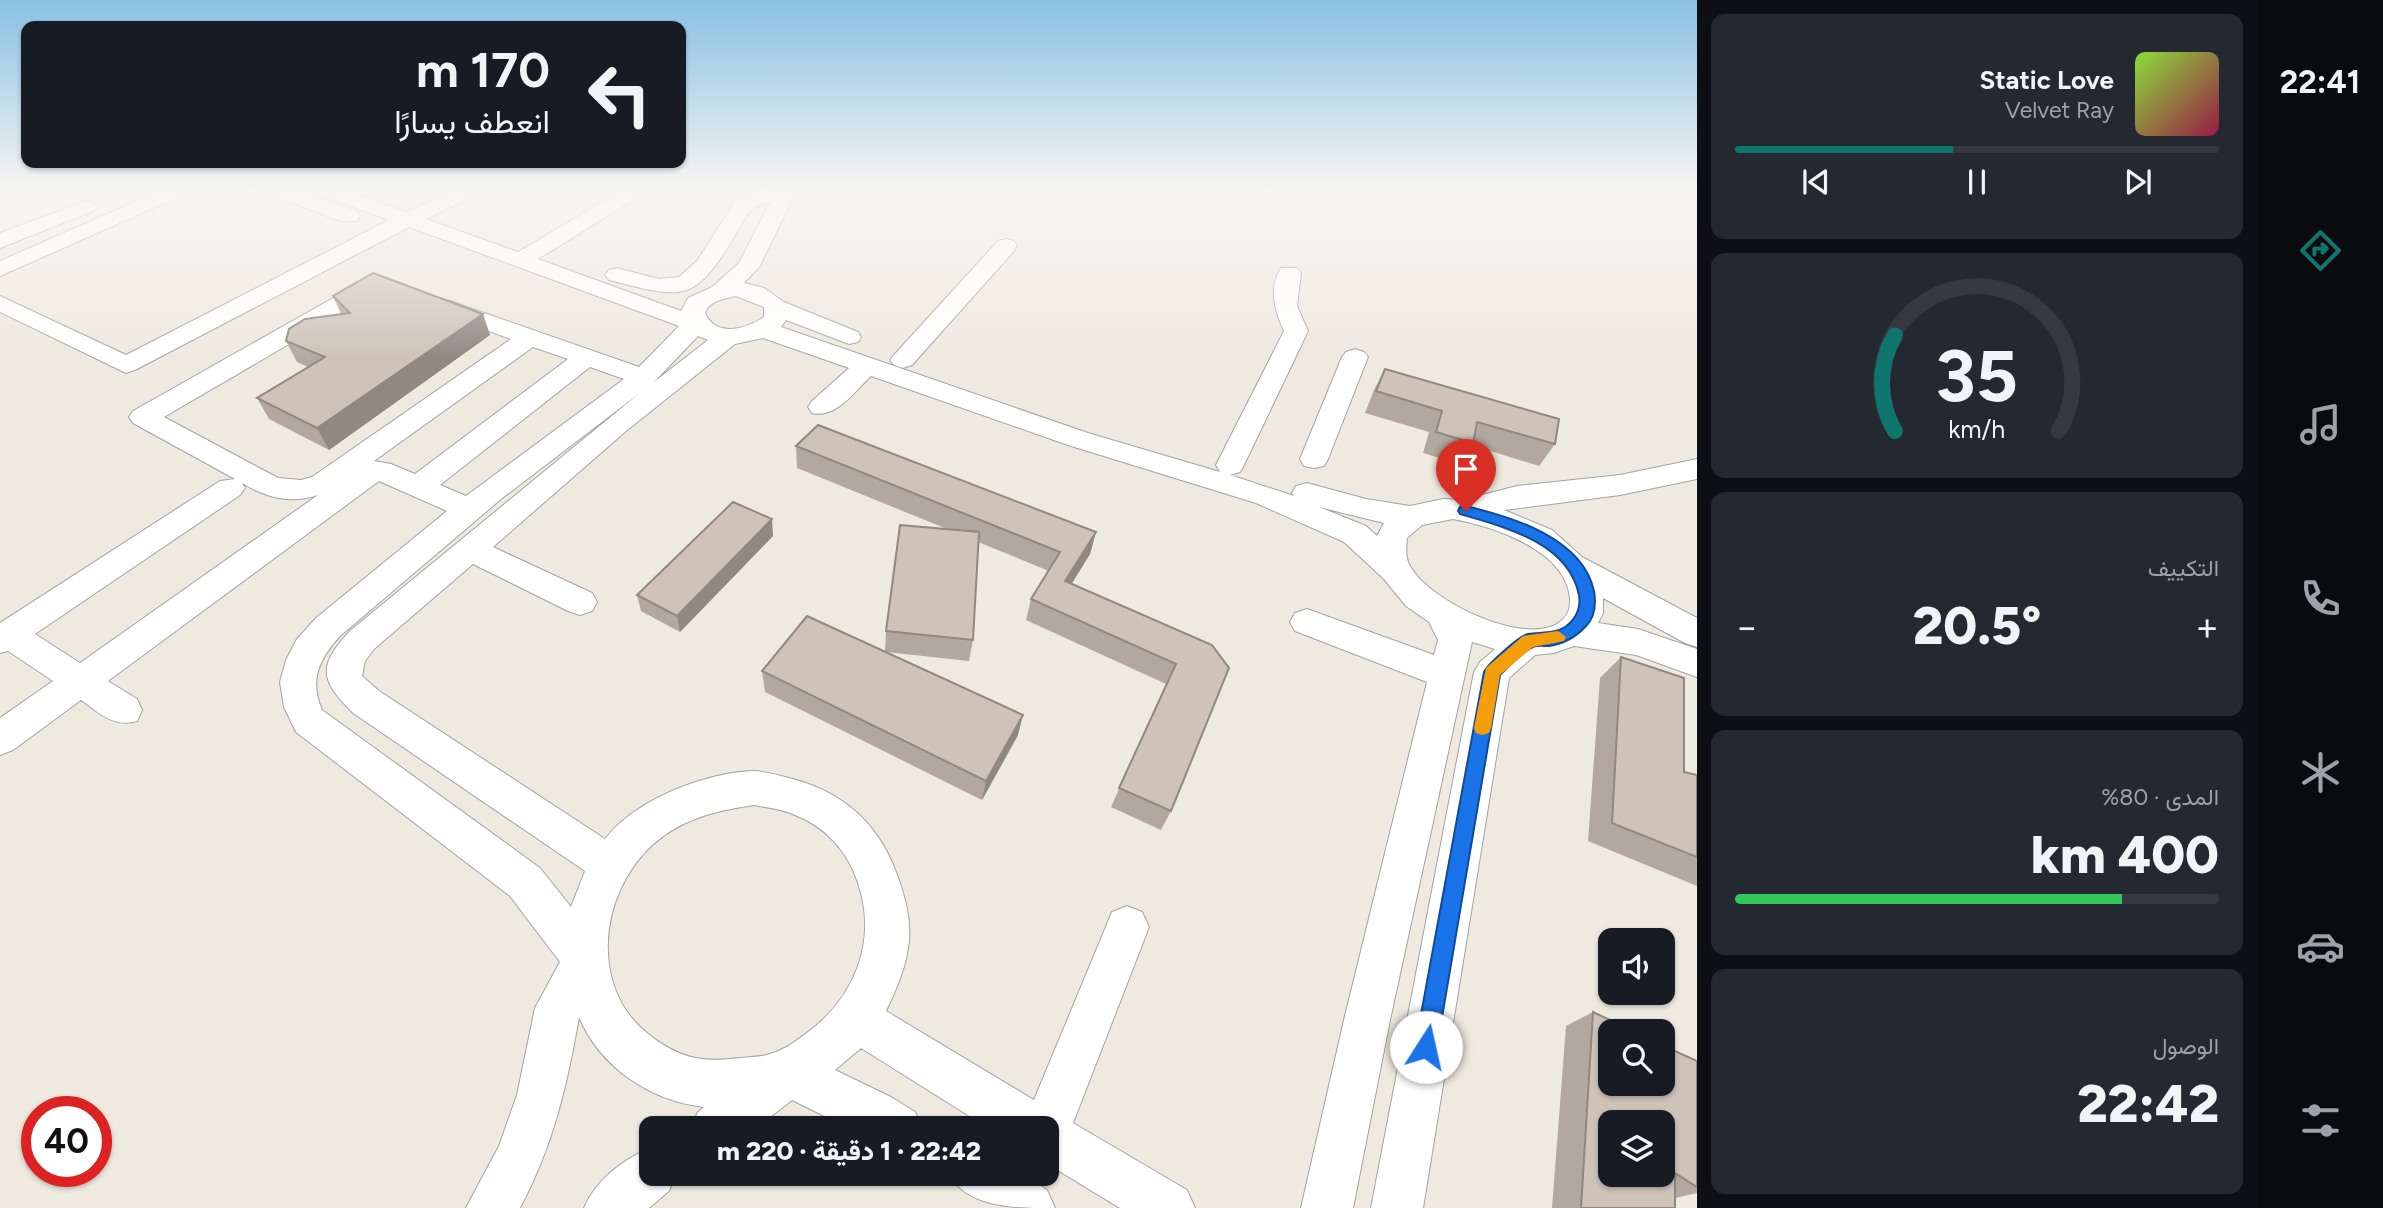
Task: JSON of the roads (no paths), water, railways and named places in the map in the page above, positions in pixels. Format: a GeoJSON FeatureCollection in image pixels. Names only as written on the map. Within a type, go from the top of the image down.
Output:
{"type":"FeatureCollection","features":[{"type":"Feature","properties":{"kind":"street"},"geometry":{"type":"LineString","coordinates":[[0,269],[50,246]]}},
{"type":"Feature","properties":{"kind":"street"},"geometry":{"type":"LineString","coordinates":[[0,303],[126,365],[356,246]]}},
{"type":"Feature","properties":{"kind":"street"},"geometry":{"type":"LineString","coordinates":[[500,246],[659,286],[686,284],[706,265],[717,246]]}},
{"type":"Feature","properties":{"kind":"street"},"geometry":{"type":"LineString","coordinates":[[530,255],[544,246]]}},
{"type":"Feature","properties":{"kind":"street"},"geometry":{"type":"LineString","coordinates":[[695,324],[691,317],[692,309],[698,301],[722,291],[749,266],[759,246]]}},
{"type":"Feature","properties":{"kind":"street"},"geometry":{"type":"LineString","coordinates":[[903,360],[1006,246]]}},
{"type":"Feature","properties":{"kind":"street"},"geometry":{"type":"LineString","coordinates":[[530,255],[695,324],[715,335],[729,336]]}},
{"type":"Feature","properties":{"kind":"street"},"geometry":{"type":"LineString","coordinates":[[1230,465],[1296,331],[1285,306],[1289,273]]}},
{"type":"Feature","properties":{"kind":"street"},"geometry":{"type":"LineString","coordinates":[[770,274],[770,312]]}},
{"type":"Feature","properties":{"kind":"street"},"geometry":{"type":"LineString","coordinates":[[529,338],[354,463],[322,484],[302,489],[283,490],[268,485],[143,417],[379,282],[584,358],[644,377]]}},
{"type":"Feature","properties":{"kind":"street"},"geometry":{"type":"LineString","coordinates":[[722,291],[750,290],[770,312],[868,365],[1078,439],[1267,496],[1355,534],[1396,571],[1423,602],[1443,616],[1485,634],[1528,641],[1552,639],[1570,632],[1583,619],[1588,603],[1584,585],[1571,564],[1557,525],[1560,515],[1573,505],[1620,485]]}},
{"type":"Feature","properties":{"kind":"street"},"geometry":{"type":"LineString","coordinates":[[770,312],[903,360],[1230,465],[1319,498],[1410,517]]}},
{"type":"Feature","properties":{"kind":"street"},"geometry":{"type":"LineString","coordinates":[[610,865],[353,692],[344,681],[344,668],[350,654],[362,640],[616,425],[729,336],[770,312]]}},
{"type":"Feature","properties":{"kind":"street"},"geometry":{"type":"LineString","coordinates":[[586,960],[525,882],[310,721],[298,697],[301,665],[312,643],[470,509],[644,377],[695,324]]}},
{"type":"Feature","properties":{"kind":"street"},"geometry":{"type":"LineString","coordinates":[[1314,459],[1355,357]]}},
{"type":"Feature","properties":{"kind":"street"},"geometry":{"type":"LineString","coordinates":[[418,487],[584,358]]}},
{"type":"Feature","properties":{"kind":"street"},"geometry":{"type":"LineString","coordinates":[[822,407],[868,365]]}},
{"type":"Feature","properties":{"kind":"street"},"geometry":{"type":"LineString","coordinates":[[1466,511],[1517,496],[1620,485],[1697,469]]}},
{"type":"Feature","properties":{"kind":"street"},"geometry":{"type":"LineString","coordinates":[[0,740],[373,471],[382,471],[470,509]]}},
{"type":"Feature","properties":{"kind":"street"},"geometry":{"type":"LineString","coordinates":[[124,710],[4,637],[230,488]]}},
{"type":"Feature","properties":{"kind":"street"},"geometry":{"type":"LineString","coordinates":[[1396,571],[1390,554],[1391,539],[1398,526],[1410,517],[1430,510],[1466,511],[1508,521],[1534,534],[1571,564],[1697,634]]}},
{"type":"Feature","properties":{"kind":"street"},"geometry":{"type":"LineString","coordinates":[[470,548],[580,602]]}},
{"type":"Feature","properties":{"kind":"street"},"geometry":{"type":"LineString","coordinates":[[1327,1208],[1455,640],[1443,616]]}},
{"type":"Feature","properties":{"kind":"street"},"geometry":{"type":"LineString","coordinates":[[1307,622],[1446,674]]}},
{"type":"Feature","properties":{"kind":"street"},"geometry":{"type":"LineString","coordinates":[[1570,632],[1638,642],[1697,663]]}},
{"type":"Feature","properties":{"kind":"street"},"geometry":{"type":"LineString","coordinates":[[1398,1208],[1492,672],[1528,641]]}},
{"type":"Feature","properties":{"kind":"street"},"geometry":{"type":"LineString","coordinates":[[732,1116],[788,1073],[827,1050],[858,1019],[877,985],[887,949],[888,912],[881,878],[865,849],[844,824],[817,806],[787,793],[754,788],[721,791],[688,800],[658,816],[632,838],[610,865],[593,900],[585,938],[587,977],[601,1014],[626,1047],[660,1071],[701,1084],[745,1085],[788,1073],[877,1116]]}},
{"type":"Feature","properties":{"kind":"street"},"geometry":{"type":"LineString","coordinates":[[1053,1116],[1127,927]]}},
{"type":"Feature","properties":{"kind":"street"},"geometry":{"type":"LineString","coordinates":[[492,1208],[519,1159],[541,1094],[558,1008],[586,960]]}},
{"type":"Feature","properties":{"kind":"street"},"geometry":{"type":"LineString","coordinates":[[858,1019],[1015,1116]]}},
{"type":"Feature","properties":{"kind":"street"},"geometry":{"type":"LineString","coordinates":[[1059,1141],[1169,1208]]}},
{"type":"Feature","properties":{"kind":"street"},"geometry":{"type":"LineString","coordinates":[[610,1208],[639,1183]]}}]}
